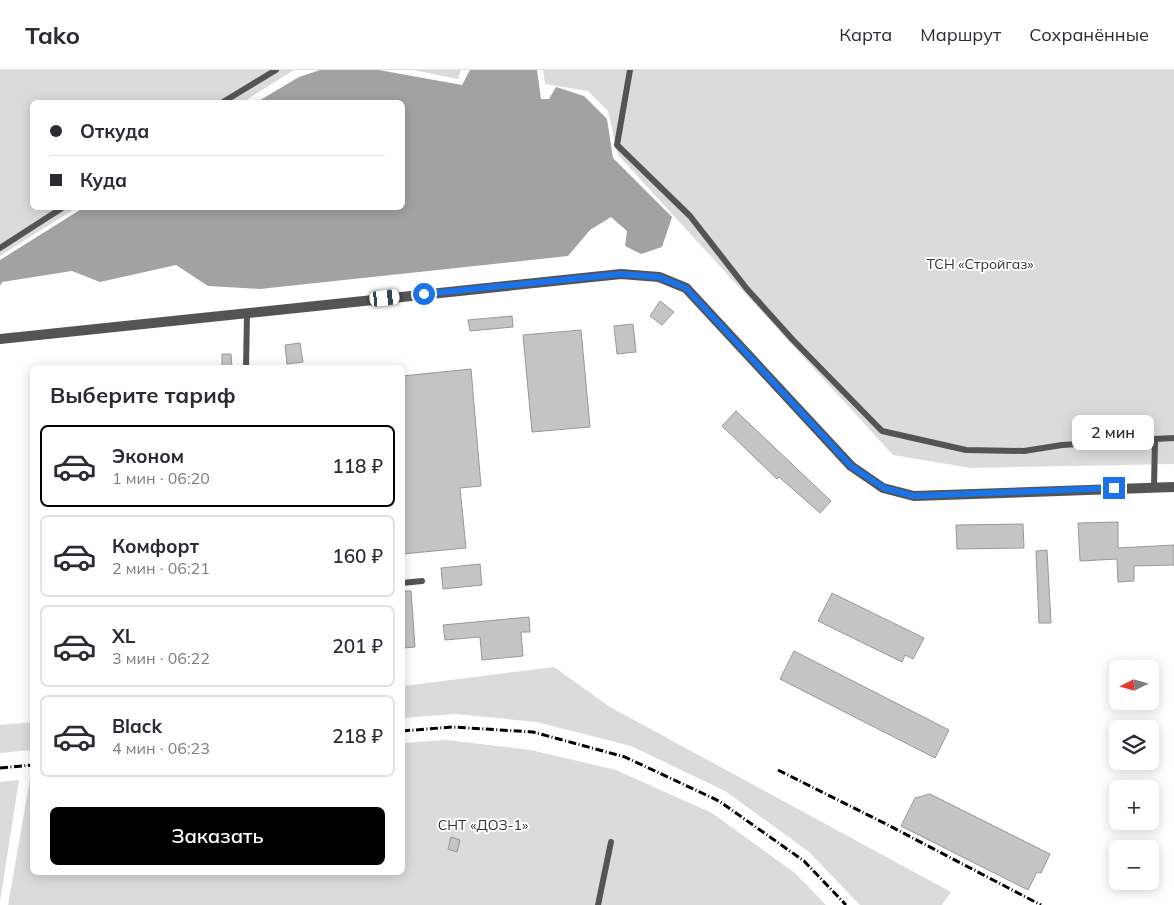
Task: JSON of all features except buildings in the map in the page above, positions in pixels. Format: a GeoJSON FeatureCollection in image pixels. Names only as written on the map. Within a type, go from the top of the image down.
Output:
{"type":"FeatureCollection","features":[{"type":"Feature","properties":{"kind":"street"},"geometry":{"type":"LineString","coordinates":[[0,338],[621,274],[659,277],[686,288],[851,466],[884,488],[914,496],[1174,487]]}},
{"type":"Feature","properties":{"kind":"lane"},"geometry":{"type":"LineString","coordinates":[[227,100],[276,70]]}},
{"type":"Feature","properties":{"kind":"lane"},"geometry":{"type":"LineString","coordinates":[[630,70],[617,145],[690,216],[747,289],[793,340],[882,431],[966,450],[1024,451],[1062,445],[1174,438]]}},
{"type":"Feature","properties":{"kind":"lane"},"geometry":{"type":"LineString","coordinates":[[0,248],[59,210]]}},
{"type":"Feature","properties":{"kind":"lane"},"geometry":{"type":"LineString","coordinates":[[246,365],[247,313]]}},
{"type":"Feature","properties":{"kind":"lane"},"geometry":{"type":"LineString","coordinates":[[1154,487],[1155,439]]}},
{"type":"Feature","properties":{"kind":"lane"},"geometry":{"type":"LineString","coordinates":[[405,583],[422,581]]}},
{"type":"Feature","properties":{"kind":"lane"},"geometry":{"type":"LineString","coordinates":[[598,905],[611,842]]}},
{"type":"Feature","properties":{"kind":"green space"},"geometry":{"type":"Polygon","coordinates":[[[0,70],[294,70],[246,100],[30,100],[30,210],[73,210],[0,256],[0,70]]]}},
{"type":"Feature","properties":{"kind":"green space"},"geometry":{"type":"Polygon","coordinates":[[[413,70],[461,70],[458,79],[413,70]]]}},
{"type":"Feature","properties":{"kind":"green space","name":"ТСН «Стройгаз»"},"geometry":{"type":"Polygon","coordinates":[[[543,70],[1174,70],[1174,464],[971,468],[893,455],[618,155],[608,111],[588,91],[545,84],[543,70]]]}},
{"type":"Feature","properties":{"kind":"green space"},"geometry":{"type":"Polygon","coordinates":[[[554,667],[610,707],[951,892],[942,905],[860,905],[809,852],[725,791],[631,746],[537,722],[455,714],[405,718],[405,686],[554,667]]]}},
{"type":"Feature","properties":{"kind":"green space"},"geometry":{"type":"Polygon","coordinates":[[[30,722],[30,750],[0,753],[0,725],[30,722]]]}},
{"type":"Feature","properties":{"kind":"green space","name":"СНТ «ДОЗ-1»"},"geometry":{"type":"Polygon","coordinates":[[[446,740],[531,750],[616,770],[712,813],[795,873],[826,905],[8,905],[30,779],[30,875],[405,875],[405,743],[446,740]]]}},
{"type":"Feature","properties":{"kind":"green space"},"geometry":{"type":"Polygon","coordinates":[[[19,780],[0,902],[0,782],[19,780]]]}},
{"type":"Feature","properties":{"kind":"shaded area"},"geometry":{"type":"Polygon","coordinates":[[[320,70],[379,70],[462,85],[470,70],[537,70],[541,99],[549,99],[556,87],[584,96],[607,119],[613,158],[672,217],[662,247],[641,254],[625,246],[627,231],[611,217],[590,230],[568,256],[260,289],[208,286],[176,265],[100,282],[72,271],[2,282],[0,286],[0,260],[80,210],[405,210],[405,100],[260,100],[299,77],[320,70]]]}},
{"type":"Feature","properties":{"kind":"railway"},"geometry":{"type":"LineString","coordinates":[[405,731],[452,727],[533,732],[625,757],[719,801],[804,861],[846,905]]}},
{"type":"Feature","properties":{"kind":"railway"},"geometry":{"type":"LineString","coordinates":[[0,768],[30,765]]}},
{"type":"Feature","properties":{"kind":"railway"},"geometry":{"type":"LineString","coordinates":[[778,770],[1041,905]]}},
{"type":"Feature","properties":{"kind":"route"},"geometry":{"type":"LineString","coordinates":[[424,294],[621,274],[659,277],[686,288],[851,466],[884,488],[914,496],[1114,488]]}}]}
